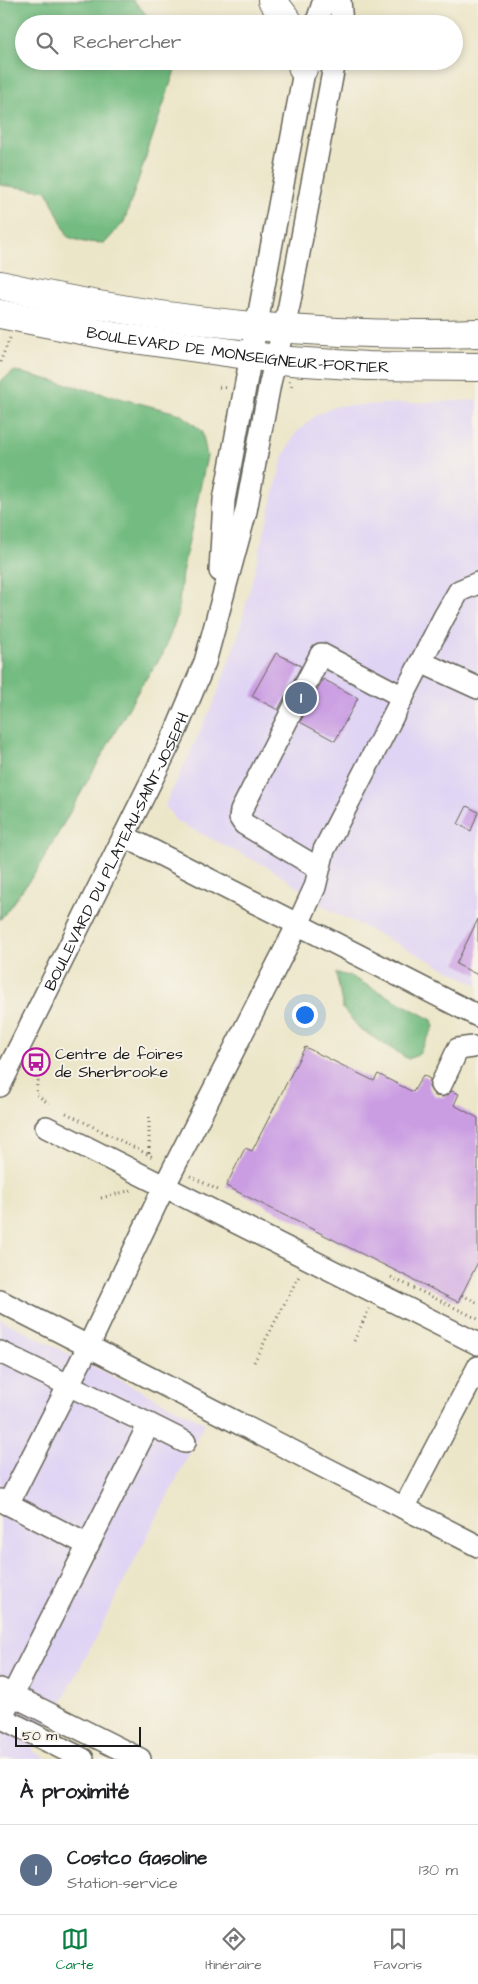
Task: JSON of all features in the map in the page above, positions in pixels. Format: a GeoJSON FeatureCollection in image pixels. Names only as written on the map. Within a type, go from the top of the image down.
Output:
{"type":"FeatureCollection","features":[{"type":"Feature","properties":{"kind":"main road"},"geometry":{"type":"LineString","coordinates":[[272,0],[283,15]]}},
{"type":"Feature","properties":{"kind":"main road","name":"BOULEVARD DE MONSEIGNEUR-FORTIER"},"geometry":{"type":"LineString","coordinates":[[0,285],[130,311],[255,326],[478,333]]}},
{"type":"Feature","properties":{"kind":"main road","name":"BOULEVARD DE MONSEIGNEUR-FORTIER"},"geometry":{"type":"LineString","coordinates":[[8,316],[112,336],[263,357],[353,366],[478,367]]}},
{"type":"Feature","properties":{"kind":"street"},"geometry":{"type":"LineString","coordinates":[[319,15],[324,0]]}},
{"type":"Feature","properties":{"kind":"street"},"geometry":{"type":"LineString","coordinates":[[340,0],[341,15]]}},
{"type":"Feature","properties":{"kind":"street","name":"BOULEVARD DU PLATEAU-SAINT-JOSEPH"},"geometry":{"type":"LineString","coordinates":[[263,357],[255,326],[302,70]]}},
{"type":"Feature","properties":{"kind":"street","name":"BOULEVARD DU PLATEAU-SAINT-JOSEPH"},"geometry":{"type":"LineString","coordinates":[[0,1086],[124,836],[193,693],[205,662],[218,611],[224,500],[263,357],[283,328],[332,70]]}},
{"type":"Feature","properties":{"kind":"street"},"geometry":{"type":"LineString","coordinates":[[88,1545],[4,1502],[89,1345],[164,1186],[298,924],[314,887],[324,850],[455,596],[464,587],[478,583]]}},
{"type":"Feature","properties":{"kind":"street"},"geometry":{"type":"LineString","coordinates":[[318,868],[244,824],[240,818],[241,811],[321,654],[403,697]]}},
{"type":"Feature","properties":{"kind":"street"},"geometry":{"type":"LineString","coordinates":[[421,662],[478,688]]}},
{"type":"Feature","properties":{"kind":"street"},"geometry":{"type":"LineString","coordinates":[[124,836],[478,1016]]}},
{"type":"Feature","properties":{"kind":"street"},"geometry":{"type":"LineString","coordinates":[[441,1085],[458,1049],[473,1047]]}},
{"type":"Feature","properties":{"kind":"street"},"geometry":{"type":"LineString","coordinates":[[46,1127],[478,1344]]}},
{"type":"Feature","properties":{"kind":"street"},"geometry":{"type":"LineString","coordinates":[[0,1301],[478,1546]]}},
{"type":"Feature","properties":{"kind":"street"},"geometry":{"type":"LineString","coordinates":[[0,1352],[185,1442]]}},
{"type":"Feature","properties":{"kind":"street"},"geometry":{"type":"LineString","coordinates":[[404,1508],[478,1367]]}},
{"type":"Feature","properties":{"kind":"street"},"geometry":{"type":"LineString","coordinates":[[83,1759],[0,1717],[6,1692],[88,1545],[149,1424]]}},
{"type":"Feature","properties":{"kind":"street"},"geometry":{"type":"LineString","coordinates":[[6,1692],[140,1759]]}},
{"type":"Feature","properties":{"kind":"path"},"geometry":{"type":"LineString","coordinates":[[0,362],[8,316]]}},
{"type":"Feature","properties":{"kind":"path"},"geometry":{"type":"LineString","coordinates":[[219,387],[228,388]]}},
{"type":"Feature","properties":{"kind":"path"},"geometry":{"type":"LineString","coordinates":[[36,1062],[42,1068],[36,1094],[49,1104]]}},
{"type":"Feature","properties":{"kind":"path"},"geometry":{"type":"LineString","coordinates":[[66,1113],[150,1156],[149,1117]]}},
{"type":"Feature","properties":{"kind":"path"},"geometry":{"type":"LineString","coordinates":[[254,1362],[308,1259]]}},
{"type":"Feature","properties":{"kind":"path"},"geometry":{"type":"LineString","coordinates":[[462,1295],[478,1303]]}},
{"type":"Feature","properties":{"kind":"shaded area"},"geometry":{"type":"Polygon","coordinates":[[[478,400],[478,985],[328,909],[273,870],[176,821],[165,805],[214,702],[238,636],[283,457],[295,434],[316,415],[337,406],[478,400]]]}},
{"type":"Feature","properties":{"kind":"shaded area"},"geometry":{"type":"Polygon","coordinates":[[[0,1319],[205,1423],[65,1697],[32,1751],[47,1759],[0,1759],[0,1319]]]}},
{"type":"Feature","properties":{"kind":"green space"},"geometry":{"type":"Polygon","coordinates":[[[0,0],[133,0],[147,15],[15,15],[15,70],[175,70],[124,222],[105,243],[84,242],[68,237],[47,191],[0,185],[0,0]]]}},
{"type":"Feature","properties":{"kind":"green space"},"geometry":{"type":"Polygon","coordinates":[[[15,371],[181,414],[202,431],[207,456],[182,573],[178,614],[163,654],[141,686],[38,869],[0,920],[0,381],[15,371]]]}},
{"type":"Feature","properties":{"kind":"green space"},"geometry":{"type":"Polygon","coordinates":[[[336,973],[350,976],[432,1020],[434,1027],[418,1055],[408,1059],[360,1029],[343,1009],[336,973]]]}},
{"type":"Feature","properties":{"kind":"building"},"geometry":{"type":"Polygon","coordinates":[[[276,653],[301,666],[278,710],[252,696],[276,653]]]}},
{"type":"Feature","properties":{"kind":"building"},"geometry":{"type":"Polygon","coordinates":[[[323,679],[358,698],[335,741],[300,722],[323,679]]]}},
{"type":"Feature","properties":{"kind":"building"},"geometry":{"type":"Polygon","coordinates":[[[467,806],[478,812],[471,831],[458,824],[467,806]]]}},
{"type":"Feature","properties":{"kind":"building"},"geometry":{"type":"Polygon","coordinates":[[[478,919],[478,975],[456,964],[478,919]]]}},
{"type":"Feature","properties":{"kind":"building"},"geometry":{"type":"Polygon","coordinates":[[[305,1047],[374,1081],[378,1074],[413,1092],[423,1075],[430,1079],[429,1087],[435,1096],[443,1097],[452,1091],[459,1094],[454,1105],[478,1118],[478,1262],[458,1302],[226,1186],[245,1148],[252,1151],[305,1047]]]}},
{"type":"Feature","properties":{"kind":"place","name":"Costco Gasoline"},"geometry":{"type":"Point","coordinates":[301,698]}},
{"type":"Feature","properties":{"kind":"place","name":"Centre de foires de Sherbrooke"},"geometry":{"type":"Point","coordinates":[36,1062]}}]}
